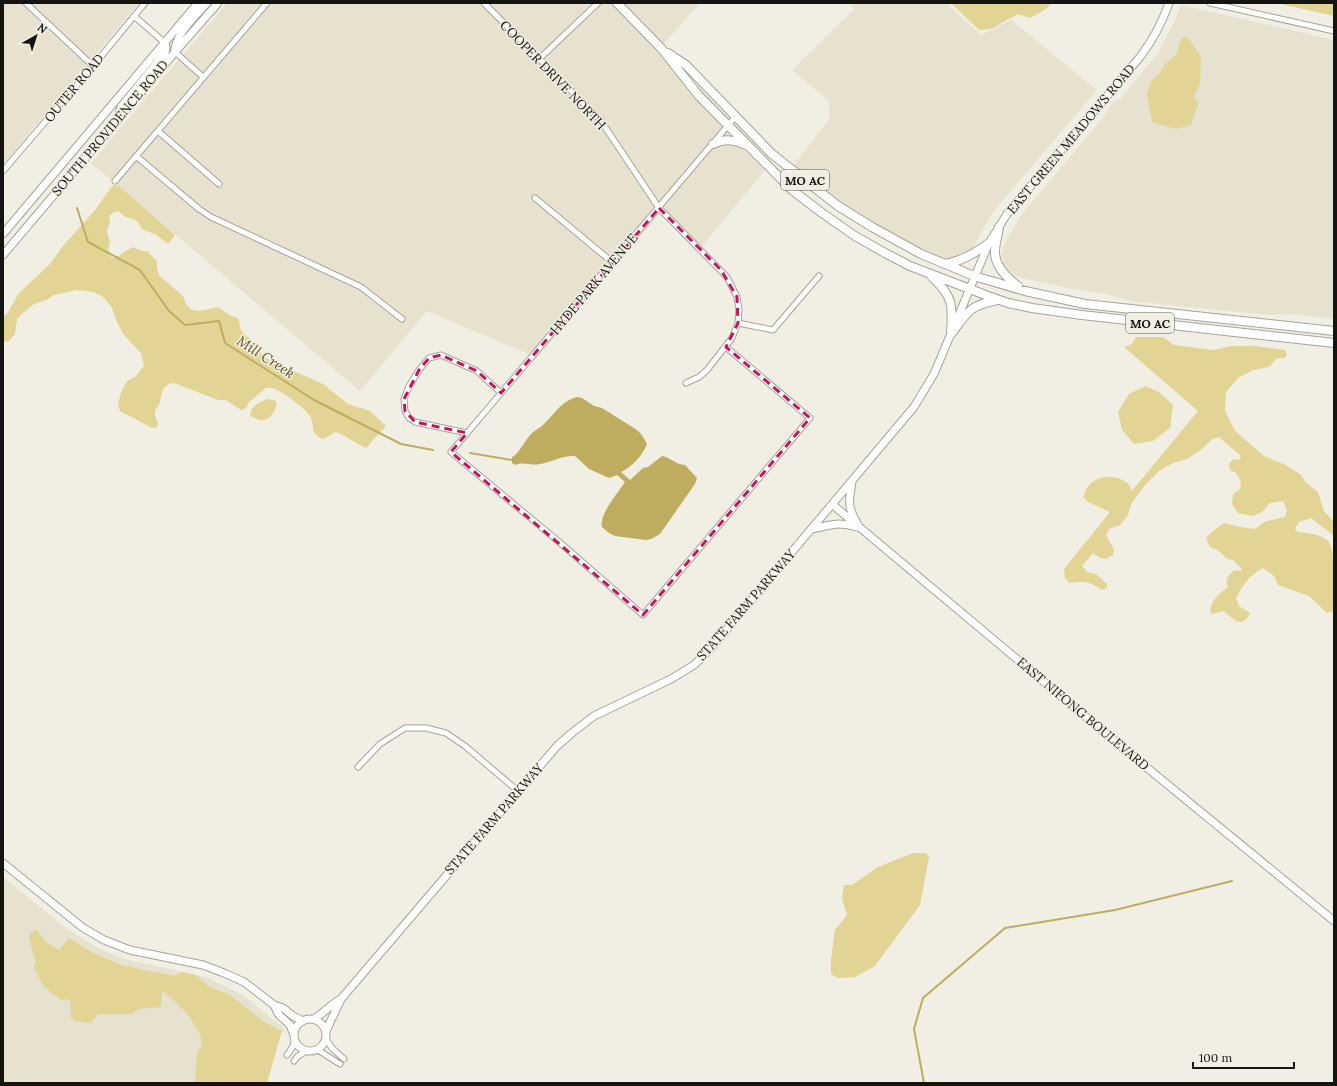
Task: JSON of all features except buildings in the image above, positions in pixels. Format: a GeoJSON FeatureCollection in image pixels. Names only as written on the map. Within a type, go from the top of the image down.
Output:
{"type":"FeatureCollection","features":[{"type":"Feature","properties":{"kind":"main road","name":"MO AC"},"geometry":{"type":"LineString","coordinates":[[618,3],[661,48],[699,96],[792,190],[822,214],[855,236],[910,266],[998,300],[1032,308],[1334,343]]}},
{"type":"Feature","properties":{"kind":"main road","name":"MO AC"},"geometry":{"type":"LineString","coordinates":[[661,48],[686,65],[772,154],[838,206],[872,227],[945,264],[974,276],[1025,291],[1085,304],[1334,330]]}},
{"type":"Feature","properties":{"kind":"main road"},"geometry":{"type":"LineString","coordinates":[[713,144],[720,141],[731,140],[748,145]]}},
{"type":"Feature","properties":{"kind":"main road"},"geometry":{"type":"LineString","coordinates":[[999,227],[995,253],[997,263],[1006,277],[1025,291]]}},
{"type":"Feature","properties":{"kind":"main road"},"geometry":{"type":"LineString","coordinates":[[945,264],[964,258],[989,243]]}},
{"type":"Feature","properties":{"kind":"main road"},"geometry":{"type":"LineString","coordinates":[[929,274],[947,292],[951,302],[953,315],[951,333]]}},
{"type":"Feature","properties":{"kind":"main road"},"geometry":{"type":"LineString","coordinates":[[951,333],[972,308],[984,302],[998,300]]}},
{"type":"Feature","properties":{"kind":"street"},"geometry":{"type":"LineString","coordinates":[[26,3],[93,66]]}},
{"type":"Feature","properties":{"kind":"street","name":"OUTER ROAD"},"geometry":{"type":"LineString","coordinates":[[3,171],[145,3]]}},
{"type":"Feature","properties":{"kind":"street","name":"SOUTH PROVIDENCE ROAD"},"geometry":{"type":"LineString","coordinates":[[3,234],[198,3]]}},
{"type":"Feature","properties":{"kind":"street"},"geometry":{"type":"LineString","coordinates":[[203,77],[175,52],[174,47],[180,34],[206,3]]}},
{"type":"Feature","properties":{"kind":"street","name":"SOUTH PROVIDENCE ROAD"},"geometry":{"type":"LineString","coordinates":[[3,255],[218,3]]}},
{"type":"Feature","properties":{"kind":"street"},"geometry":{"type":"LineString","coordinates":[[115,181],[267,3]]}},
{"type":"Feature","properties":{"kind":"street","name":"COOPER DRIVE NORTH"},"geometry":{"type":"LineString","coordinates":[[484,3],[601,121],[659,208],[727,277],[737,298],[739,310],[738,323]]}},
{"type":"Feature","properties":{"kind":"street"},"geometry":{"type":"LineString","coordinates":[[539,59],[598,3]]}},
{"type":"Feature","properties":{"kind":"street","name":"EAST GREEN MEADOWS ROAD"},"geometry":{"type":"LineString","coordinates":[[974,276],[989,243],[1007,214],[1140,57],[1153,40],[1162,23],[1169,3]]}},
{"type":"Feature","properties":{"kind":"street"},"geometry":{"type":"LineString","coordinates":[[1210,3],[1334,31]]}},
{"type":"Feature","properties":{"kind":"street"},"geometry":{"type":"LineString","coordinates":[[117,120],[121,107],[165,53],[166,48],[164,43],[134,16]]}},
{"type":"Feature","properties":{"kind":"street","name":"HYDE PARK AVENUE"},"geometry":{"type":"LineString","coordinates":[[726,347],[810,418],[643,615],[558,541],[451,452],[736,116]]}},
{"type":"Feature","properties":{"kind":"street"},"geometry":{"type":"LineString","coordinates":[[158,131],[219,184]]}},
{"type":"Feature","properties":{"kind":"street"},"geometry":{"type":"LineString","coordinates":[[136,156],[210,218],[361,287],[402,319]]}},
{"type":"Feature","properties":{"kind":"street"},"geometry":{"type":"LineString","coordinates":[[535,198],[612,262]]}},
{"type":"Feature","properties":{"kind":"street"},"geometry":{"type":"LineString","coordinates":[[686,383],[699,378],[707,370],[732,338],[738,323],[774,330],[819,276]]}},
{"type":"Feature","properties":{"kind":"street","name":"STATE FARM PARKWAY"},"geometry":{"type":"LineString","coordinates":[[326,1031],[341,999],[557,746],[594,716],[671,679],[694,665],[711,648],[813,529],[914,407],[934,374],[974,276]]}},
{"type":"Feature","properties":{"kind":"street"},"geometry":{"type":"LineString","coordinates":[[468,433],[415,422],[409,418],[405,411],[404,399],[409,386],[419,370],[429,358],[441,355],[477,371],[501,393]]}},
{"type":"Feature","properties":{"kind":"street"},"geometry":{"type":"LineString","coordinates":[[852,482],[849,500],[851,513],[860,528]]}},
{"type":"Feature","properties":{"kind":"street","name":"EAST NIFONG BOULEVARD"},"geometry":{"type":"LineString","coordinates":[[833,505],[1334,921]]}},
{"type":"Feature","properties":{"kind":"street"},"geometry":{"type":"LineString","coordinates":[[813,529],[833,524],[845,524],[860,528]]}},
{"type":"Feature","properties":{"kind":"street"},"geometry":{"type":"LineString","coordinates":[[358,767],[380,744],[406,728],[426,728],[446,733],[465,746],[518,791]]}},
{"type":"Feature","properties":{"kind":"street"},"geometry":{"type":"LineString","coordinates":[[3,863],[82,927],[104,940],[130,950],[203,966],[224,973],[244,982],[274,1005],[283,1008],[293,1016],[303,1020],[314,1019],[319,1022],[326,1031],[326,1039],[324,1043],[318,1050],[307,1051],[294,1060]]}},
{"type":"Feature","properties":{"kind":"street","name":"STATE FARM PARKWAY"},"geometry":{"type":"LineString","coordinates":[[314,1019],[341,999]]}},
{"type":"Feature","properties":{"kind":"street"},"geometry":{"type":"LineString","coordinates":[[274,1005],[279,1015],[290,1025],[298,1045],[307,1051]]}},
{"type":"Feature","properties":{"kind":"street"},"geometry":{"type":"LineString","coordinates":[[288,1055],[292,1048],[297,1026],[303,1020]]}},
{"type":"Feature","properties":{"kind":"street"},"geometry":{"type":"LineString","coordinates":[[326,1039],[332,1048],[344,1059]]}},
{"type":"Feature","properties":{"kind":"street"},"geometry":{"type":"LineString","coordinates":[[318,1050],[340,1064]]}},
{"type":"Feature","properties":{"kind":"highlighted area"},"geometry":{"type":"Polygon","coordinates":[[[659,208],[721,270],[737,297],[738,323],[726,347],[810,418],[643,615],[451,452],[467,433],[415,422],[405,411],[404,399],[419,370],[429,358],[441,355],[477,371],[501,393],[659,208]]]}},
{"type":"Feature","properties":{"kind":"shaded area"},"geometry":{"type":"Polygon","coordinates":[[[3,3],[139,3],[3,165],[3,3]]]}},
{"type":"Feature","properties":{"kind":"shaded area"},"geometry":{"type":"Polygon","coordinates":[[[227,3],[700,3],[661,47],[772,162],[698,251],[660,213],[535,360],[526,353],[427,311],[360,391],[91,163],[227,3]]]}},
{"type":"Feature","properties":{"kind":"shaded area"},"geometry":{"type":"Polygon","coordinates":[[[850,3],[946,3],[981,35],[1011,20],[1097,90],[993,212],[958,274],[907,252],[844,216],[787,174],[830,118],[828,100],[792,70],[854,9],[850,3]]]}},
{"type":"Feature","properties":{"kind":"shaded area"},"geometry":{"type":"Polygon","coordinates":[[[951,3],[1052,3],[1046,9],[1030,18],[1018,14],[991,29],[979,30],[951,3]]]}},
{"type":"Feature","properties":{"kind":"shaded area"},"geometry":{"type":"Polygon","coordinates":[[[1276,3],[1334,3],[1334,16],[1276,3]]]}},
{"type":"Feature","properties":{"kind":"shaded area"},"geometry":{"type":"Polygon","coordinates":[[[1181,5],[1334,40],[1334,319],[1295,314],[1268,315],[1130,301],[1102,293],[1072,289],[1018,277],[1010,272],[1004,264],[1002,255],[1003,246],[1022,214],[1103,118],[1113,102],[1120,99],[1158,53],[1181,5]]]}},
{"type":"Feature","properties":{"kind":"shaded area"},"geometry":{"type":"Polygon","coordinates":[[[1185,36],[1190,40],[1201,57],[1200,84],[1194,96],[1198,104],[1191,125],[1176,129],[1152,122],[1147,94],[1151,81],[1159,74],[1165,64],[1176,55],[1181,39],[1185,36]]]}},
{"type":"Feature","properties":{"kind":"shaded area"},"geometry":{"type":"Polygon","coordinates":[[[113,185],[119,186],[175,235],[168,244],[155,234],[141,228],[138,222],[126,217],[118,211],[109,216],[110,222],[107,231],[110,242],[109,252],[112,258],[117,257],[133,247],[142,251],[147,251],[157,261],[159,275],[183,296],[186,304],[192,310],[200,311],[218,307],[231,316],[236,317],[239,320],[240,328],[243,333],[257,345],[263,356],[273,362],[323,384],[348,404],[370,411],[386,426],[366,448],[336,432],[322,439],[315,433],[310,416],[298,404],[276,389],[272,388],[266,388],[249,402],[246,408],[241,410],[226,400],[218,400],[174,383],[167,385],[162,392],[160,403],[155,411],[158,424],[157,427],[152,428],[120,411],[118,405],[121,392],[127,381],[135,377],[144,366],[141,353],[124,335],[111,306],[102,296],[94,292],[77,290],[54,295],[46,300],[34,304],[17,319],[15,334],[9,341],[3,342],[3,318],[19,293],[50,264],[63,246],[95,210],[113,185]]]}},
{"type":"Feature","properties":{"kind":"shaded area"},"geometry":{"type":"Polygon","coordinates":[[[1136,337],[1163,337],[1174,345],[1214,350],[1231,346],[1255,346],[1285,350],[1287,355],[1285,358],[1277,358],[1269,367],[1253,370],[1238,378],[1226,392],[1225,411],[1235,431],[1264,456],[1286,465],[1301,475],[1306,483],[1318,492],[1324,511],[1334,522],[1334,536],[1311,518],[1299,522],[1295,529],[1298,532],[1314,534],[1322,537],[1328,541],[1331,546],[1334,563],[1334,611],[1327,613],[1309,596],[1278,585],[1274,576],[1263,568],[1247,581],[1236,598],[1239,606],[1250,613],[1244,621],[1241,622],[1234,620],[1224,611],[1211,614],[1210,610],[1213,602],[1218,595],[1228,587],[1227,579],[1229,575],[1236,570],[1240,571],[1242,569],[1233,560],[1227,559],[1218,550],[1210,547],[1206,538],[1224,523],[1255,529],[1264,522],[1285,517],[1287,510],[1283,501],[1270,503],[1262,512],[1252,516],[1238,513],[1232,504],[1233,494],[1240,489],[1241,482],[1236,473],[1230,470],[1229,464],[1233,459],[1239,460],[1241,456],[1219,437],[1212,439],[1203,448],[1187,459],[1173,463],[1159,471],[1145,485],[1131,504],[1128,515],[1120,525],[1109,529],[1106,535],[1114,549],[1113,555],[1106,559],[1100,558],[1093,553],[1082,566],[1087,572],[1096,574],[1107,584],[1107,588],[1102,590],[1087,582],[1069,583],[1065,578],[1064,569],[1110,512],[1088,502],[1083,497],[1087,488],[1095,480],[1111,477],[1127,483],[1132,491],[1198,411],[1124,347],[1132,344],[1136,337]]]}},
{"type":"Feature","properties":{"kind":"shaded area"},"geometry":{"type":"Polygon","coordinates":[[[1145,386],[1159,392],[1173,405],[1170,428],[1153,441],[1134,444],[1122,430],[1118,412],[1129,394],[1145,386]]]}},
{"type":"Feature","properties":{"kind":"shaded area"},"geometry":{"type":"Polygon","coordinates":[[[577,397],[582,398],[594,406],[602,408],[637,430],[642,435],[647,444],[645,448],[633,464],[621,472],[630,480],[643,468],[648,467],[662,456],[679,464],[685,465],[697,478],[695,484],[660,534],[646,540],[615,536],[602,527],[603,516],[606,510],[625,482],[617,475],[609,478],[589,469],[575,456],[537,464],[521,463],[515,465],[512,463],[512,457],[517,453],[532,433],[543,425],[562,405],[577,397]]]}},
{"type":"Feature","properties":{"kind":"shaded area"},"geometry":{"type":"Polygon","coordinates":[[[267,399],[274,400],[277,403],[271,416],[267,419],[259,420],[250,415],[252,409],[258,403],[267,399]]]}},
{"type":"Feature","properties":{"kind":"shaded area"},"geometry":{"type":"Polygon","coordinates":[[[913,853],[926,853],[929,857],[920,905],[875,966],[855,977],[837,978],[831,974],[831,959],[835,930],[847,915],[842,899],[844,885],[852,885],[878,867],[913,853]]]}},
{"type":"Feature","properties":{"kind":"shaded area"},"geometry":{"type":"Polygon","coordinates":[[[3,877],[66,928],[98,948],[125,959],[209,978],[243,995],[285,1029],[242,1083],[3,1083],[3,877]]]}},
{"type":"Feature","properties":{"kind":"shaded area"},"geometry":{"type":"Polygon","coordinates":[[[36,929],[47,943],[59,950],[69,938],[93,953],[121,965],[174,976],[183,972],[196,975],[208,986],[230,995],[264,1022],[282,1031],[267,1083],[195,1082],[197,1052],[202,1045],[200,1034],[187,1013],[162,990],[161,1007],[139,1009],[131,1014],[98,1014],[91,1023],[75,1021],[71,1018],[70,1000],[65,999],[62,1001],[44,987],[34,968],[36,962],[29,935],[36,929]]]}},
{"type":"Feature","properties":{"kind":"waterway","name":"Mill Creek"},"geometry":{"type":"LineString","coordinates":[[77,208],[88,242],[140,270],[169,311],[185,325],[219,321],[225,343],[314,400],[401,444],[433,450]]}},
{"type":"Feature","properties":{"kind":"waterway","name":"Mill Creek"},"geometry":{"type":"LineString","coordinates":[[470,453],[512,460]]}},
{"type":"Feature","properties":{"kind":"waterway"},"geometry":{"type":"LineString","coordinates":[[924,1083],[914,1029],[923,998],[1005,928],[1115,910],[1232,881]]}}]}
